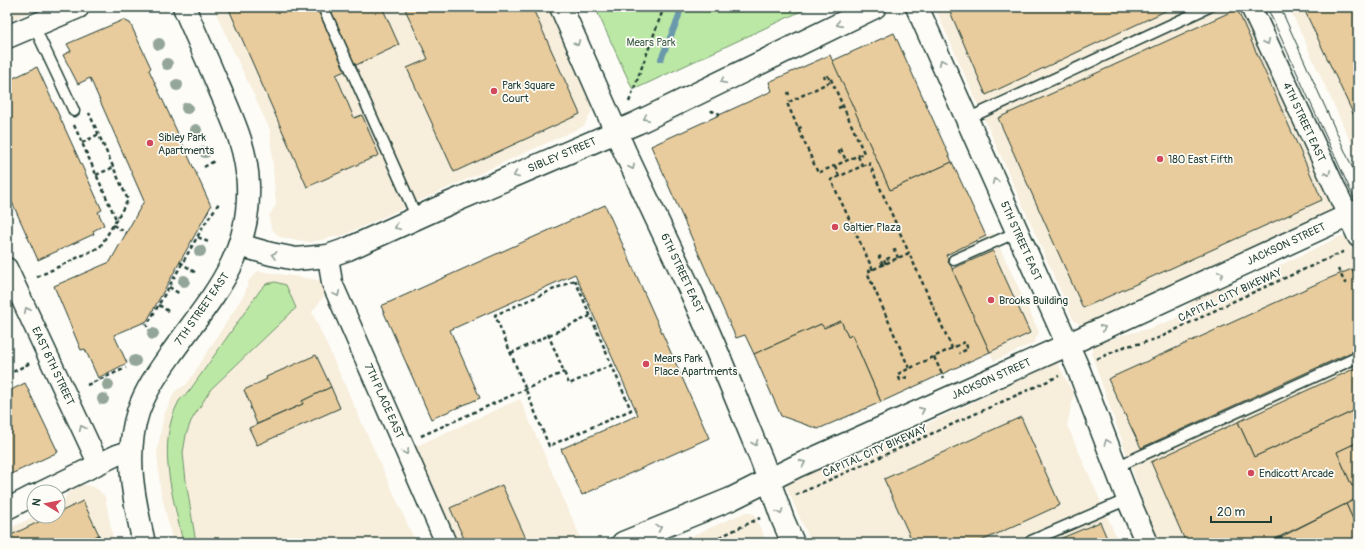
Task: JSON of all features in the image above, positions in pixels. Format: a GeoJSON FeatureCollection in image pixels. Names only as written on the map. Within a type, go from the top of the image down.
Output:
{"type":"FeatureCollection","features":[{"type":"Feature","properties":{"kind":"main road","name":"7TH STREET EAST"},"geometry":{"type":"LineString","coordinates":[[144,543],[133,489],[131,454],[138,413],[148,391],[164,365],[222,283],[231,267],[245,225],[248,208],[248,179],[244,149],[236,125],[184,7]]}},
{"type":"Feature","properties":{"kind":"main road","name":"6TH STREET EAST"},"geometry":{"type":"LineString","coordinates":[[562,7],[616,131],[715,347],[762,461],[778,507],[793,543]]}},
{"type":"Feature","properties":{"kind":"main road","name":"SIBLEY STREET"},"geometry":{"type":"LineString","coordinates":[[239,245],[290,258],[306,259],[328,256],[348,249],[644,119],[874,7]]}},
{"type":"Feature","properties":{"kind":"main road","name":"5TH STREET EAST"},"geometry":{"type":"LineString","coordinates":[[917,7],[1078,368],[1128,499],[1147,543]]}},
{"type":"Feature","properties":{"kind":"main road"},"geometry":{"type":"LineString","coordinates":[[7,38],[71,8]]}},
{"type":"Feature","properties":{"kind":"main road","name":"JACKSON STREET"},"geometry":{"type":"LineString","coordinates":[[623,543],[731,499],[804,463],[1067,345],[1353,213]]}},
{"type":"Feature","properties":{"kind":"street","name":"4TH STREET EAST"},"geometry":{"type":"LineString","coordinates":[[1251,7],[1353,213],[1353,243]]}},
{"type":"Feature","properties":{"kind":"street","name":"7TH PLACE EAST"},"geometry":{"type":"LineString","coordinates":[[328,256],[332,283],[446,543]]}},
{"type":"Feature","properties":{"kind":"street","name":"EAST 8TH STREET"},"geometry":{"type":"LineString","coordinates":[[7,268],[98,463]]}},
{"type":"Feature","properties":{"kind":"street"},"geometry":{"type":"LineString","coordinates":[[57,484],[98,463],[120,454],[131,454]]}},
{"type":"Feature","properties":{"kind":"street"},"geometry":{"type":"LineString","coordinates":[[7,509],[26,500]]}},
{"type":"Feature","properties":{"kind":"lane"},"geometry":{"type":"LineString","coordinates":[[324,7],[417,218]]}},
{"type":"Feature","properties":{"kind":"lane"},"geometry":{"type":"LineString","coordinates":[[967,119],[1209,7]]}},
{"type":"Feature","properties":{"kind":"lane"},"geometry":{"type":"LineString","coordinates":[[34,26],[74,111]]}},
{"type":"Feature","properties":{"kind":"lane"},"geometry":{"type":"LineString","coordinates":[[954,260],[1017,232]]}},
{"type":"Feature","properties":{"kind":"lane"},"geometry":{"type":"LineString","coordinates":[[1116,467],[1358,357]]}},
{"type":"Feature","properties":{"kind":"lane"},"geometry":{"type":"LineString","coordinates":[[1031,541],[1128,499]]}},
{"type":"Feature","properties":{"kind":"path"},"geometry":{"type":"LineString","coordinates":[[629,102],[664,7]]}},
{"type":"Feature","properties":{"kind":"path"},"geometry":{"type":"LineString","coordinates":[[825,76],[828,78],[830,77],[832,81],[864,153],[818,174],[787,103],[832,81]]}},
{"type":"Feature","properties":{"kind":"path"},"geometry":{"type":"LineString","coordinates":[[37,277],[100,247],[128,200],[86,106],[68,114],[116,219]]}},
{"type":"Feature","properties":{"kind":"path"},"geometry":{"type":"LineString","coordinates":[[838,108],[843,106]]}},
{"type":"Feature","properties":{"kind":"path"},"geometry":{"type":"LineString","coordinates":[[707,114],[712,112],[720,114]]}},
{"type":"Feature","properties":{"kind":"path"},"geometry":{"type":"LineString","coordinates":[[798,128],[804,126]]}},
{"type":"Feature","properties":{"kind":"path"},"geometry":{"type":"LineString","coordinates":[[82,143],[99,134]]}},
{"type":"Feature","properties":{"kind":"path"},"geometry":{"type":"LineString","coordinates":[[840,154],[838,150],[841,149],[846,161]]}},
{"type":"Feature","properties":{"kind":"path"},"geometry":{"type":"LineString","coordinates":[[858,156],[862,165]]}},
{"type":"Feature","properties":{"kind":"path"},"geometry":{"type":"LineString","coordinates":[[204,166],[216,160]]}},
{"type":"Feature","properties":{"kind":"path"},"geometry":{"type":"LineString","coordinates":[[873,270],[830,180],[868,163],[952,348]]}},
{"type":"Feature","properties":{"kind":"path"},"geometry":{"type":"LineString","coordinates":[[835,166],[839,176]]}},
{"type":"Feature","properties":{"kind":"path"},"geometry":{"type":"LineString","coordinates":[[96,175],[114,167]]}},
{"type":"Feature","properties":{"kind":"path"},"geometry":{"type":"LineString","coordinates":[[151,333],[146,324],[159,305],[181,262],[219,203]]}},
{"type":"Feature","properties":{"kind":"path"},"geometry":{"type":"LineString","coordinates":[[113,225],[127,233]]}},
{"type":"Feature","properties":{"kind":"path"},"geometry":{"type":"LineString","coordinates":[[198,237],[210,243]]}},
{"type":"Feature","properties":{"kind":"path","name":"CAPITAL CITY BIKEWAY"},"geometry":{"type":"LineString","coordinates":[[1108,354],[1126,346],[1161,337],[1353,243]]}},
{"type":"Feature","properties":{"kind":"path"},"geometry":{"type":"LineString","coordinates":[[894,253],[893,251],[895,250],[898,258]]}},
{"type":"Feature","properties":{"kind":"path"},"geometry":{"type":"LineString","coordinates":[[909,253],[867,272],[909,368]]}},
{"type":"Feature","properties":{"kind":"path"},"geometry":{"type":"LineString","coordinates":[[884,264],[884,260],[889,258],[888,255]]}},
{"type":"Feature","properties":{"kind":"path"},"geometry":{"type":"LineString","coordinates":[[882,258],[881,256],[879,257],[884,264]]}},
{"type":"Feature","properties":{"kind":"path"},"geometry":{"type":"LineString","coordinates":[[181,262],[196,273]]}},
{"type":"Feature","properties":{"kind":"path"},"geometry":{"type":"LineString","coordinates":[[1338,269],[1345,282],[1348,281]]}},
{"type":"Feature","properties":{"kind":"path"},"geometry":{"type":"LineString","coordinates":[[575,280],[631,410],[550,446],[511,353],[494,315],[575,280]]}},
{"type":"Feature","properties":{"kind":"path"},"geometry":{"type":"LineString","coordinates":[[169,287],[180,294]]}},
{"type":"Feature","properties":{"kind":"path"},"geometry":{"type":"LineString","coordinates":[[159,305],[168,311]]}},
{"type":"Feature","properties":{"kind":"path"},"geometry":{"type":"LineString","coordinates":[[511,353],[548,334],[590,316]]}},
{"type":"Feature","properties":{"kind":"path"},"geometry":{"type":"LineString","coordinates":[[548,334],[569,384],[612,365]]}},
{"type":"Feature","properties":{"kind":"path"},"geometry":{"type":"LineString","coordinates":[[907,377],[900,380],[898,374],[965,342],[968,349],[959,353]]}},
{"type":"Feature","properties":{"kind":"path"},"geometry":{"type":"LineString","coordinates":[[934,357],[942,374]]}},
{"type":"Feature","properties":{"kind":"path"},"geometry":{"type":"LineString","coordinates":[[7,375],[31,363]]}},
{"type":"Feature","properties":{"kind":"path"},"geometry":{"type":"LineString","coordinates":[[87,385],[126,368]]}},
{"type":"Feature","properties":{"kind":"path"},"geometry":{"type":"LineString","coordinates":[[415,439],[564,372]]}},
{"type":"Feature","properties":{"kind":"path","name":"CAPITAL CITY BIKEWAY"},"geometry":{"type":"LineString","coordinates":[[707,543],[757,520],[802,492],[1052,379]]}},
{"type":"Feature","properties":{"kind":"shaded area"},"geometry":{"type":"Polygon","coordinates":[[[7,7],[41,7],[7,22],[7,7]]]}},
{"type":"Feature","properties":{"kind":"shaded area"},"geometry":{"type":"Polygon","coordinates":[[[213,7],[548,7],[593,108],[584,126],[344,235],[311,242],[280,237],[271,228],[269,216],[276,205],[270,130],[213,7]]]}},
{"type":"Feature","properties":{"kind":"shaded area","name":"180 East Fifth"},"geometry":{"type":"Polygon","coordinates":[[[937,7],[1245,7],[1333,205],[1330,214],[1082,325],[1074,321],[936,10],[937,7]]]}},
{"type":"Feature","properties":{"kind":"shaded area"},"geometry":{"type":"Polygon","coordinates":[[[1289,7],[1358,7],[1358,158],[1289,7]]]}},
{"type":"Feature","properties":{"kind":"shaded area","name":"Brooks Building"},"geometry":{"type":"Polygon","coordinates":[[[993,233],[1039,332],[1034,343],[994,361],[946,255],[993,233]]]}},
{"type":"Feature","properties":{"kind":"shaded area"},"geometry":{"type":"Polygon","coordinates":[[[1341,236],[1347,238],[1358,262],[1358,543],[1158,543],[1091,353],[1094,346],[1119,336],[1151,328],[1175,319],[1196,298],[1224,285],[1237,286],[1341,236]]]}},
{"type":"Feature","properties":{"kind":"shaded area"},"geometry":{"type":"Polygon","coordinates":[[[258,271],[319,280],[325,295],[312,312],[416,543],[173,543],[160,488],[157,452],[164,415],[175,391],[187,384],[245,293],[249,280],[258,271]]]}},
{"type":"Feature","properties":{"kind":"shaded area"},"geometry":{"type":"Polygon","coordinates":[[[1057,362],[1074,395],[1067,425],[1119,543],[811,543],[785,484],[823,465],[839,466],[1057,362]]]}},
{"type":"Feature","properties":{"kind":"shaded area"},"geometry":{"type":"Polygon","coordinates":[[[520,399],[583,543],[453,543],[412,448],[520,399]]]}},
{"type":"Feature","properties":{"kind":"shaded area"},"geometry":{"type":"Polygon","coordinates":[[[82,485],[91,486],[99,490],[105,497],[114,543],[7,543],[7,530],[26,520],[26,524],[66,524],[66,496],[68,493],[82,485]]]}},
{"type":"Feature","properties":{"kind":"shaded area"},"geometry":{"type":"Polygon","coordinates":[[[746,512],[754,514],[767,543],[676,543],[746,512]]]}},
{"type":"Feature","properties":{"kind":"green space","name":"Mears Park"},"geometry":{"type":"Polygon","coordinates":[[[595,7],[810,7],[633,90],[595,7]]]}},
{"type":"Feature","properties":{"kind":"green space"},"geometry":{"type":"Polygon","coordinates":[[[275,282],[286,285],[296,308],[211,389],[191,421],[186,435],[183,453],[196,543],[183,543],[171,490],[167,454],[168,436],[172,418],[179,401],[190,390],[261,289],[266,284],[275,282]]]}},
{"type":"Feature","properties":{"kind":"building"},"geometry":{"type":"Polygon","coordinates":[[[7,7],[17,7],[7,11],[7,7]]]}},
{"type":"Feature","properties":{"kind":"building"},"geometry":{"type":"Polygon","coordinates":[[[228,7],[319,7],[347,70],[336,75],[354,118],[362,115],[379,155],[307,187],[228,7]]]}},
{"type":"Feature","properties":{"kind":"building"},"geometry":{"type":"Polygon","coordinates":[[[328,7],[382,7],[399,45],[354,66],[328,7]]]}},
{"type":"Feature","properties":{"kind":"building","name":"Park Square Court"},"geometry":{"type":"Polygon","coordinates":[[[411,7],[532,7],[580,114],[454,172],[407,68],[428,59],[405,9],[411,7]]]}},
{"type":"Feature","properties":{"kind":"building"},"geometry":{"type":"Polygon","coordinates":[[[948,7],[1174,7],[986,95],[948,7]]]}},
{"type":"Feature","properties":{"kind":"building"},"geometry":{"type":"Polygon","coordinates":[[[1303,7],[1358,7],[1358,124],[1303,7]]]}},
{"type":"Feature","properties":{"kind":"building","name":"180 East Fifth"},"geometry":{"type":"Polygon","coordinates":[[[1237,9],[1322,200],[1083,308],[998,118],[1237,9]]]}},
{"type":"Feature","properties":{"kind":"building","name":"Sibley Park Apartments"},"geometry":{"type":"Polygon","coordinates":[[[123,20],[130,23],[151,68],[149,70],[211,206],[147,321],[114,335],[127,363],[98,378],[85,349],[81,350],[54,286],[110,262],[144,201],[90,78],[78,84],[63,55],[71,51],[67,44],[123,20]]]}},
{"type":"Feature","properties":{"kind":"building"},"geometry":{"type":"Polygon","coordinates":[[[894,33],[952,162],[890,190],[832,61],[894,33]]]}},
{"type":"Feature","properties":{"kind":"building","name":"Galtier Plaza"},"geometry":{"type":"Polygon","coordinates":[[[830,55],[890,190],[952,162],[986,236],[946,255],[990,352],[881,402],[852,335],[848,337],[841,321],[824,328],[821,324],[754,354],[745,335],[736,338],[651,146],[772,91],[769,82],[830,55]]]}},
{"type":"Feature","properties":{"kind":"building"},"geometry":{"type":"Polygon","coordinates":[[[37,67],[102,210],[98,212],[104,225],[93,231],[94,234],[38,260],[7,191],[7,81],[37,67]]]}},
{"type":"Feature","properties":{"kind":"building","name":"Mears Park Place Apartments"},"geometry":{"type":"Polygon","coordinates":[[[605,205],[709,438],[582,495],[561,449],[638,415],[575,274],[450,330],[480,398],[431,419],[381,306],[605,205]]]}},
{"type":"Feature","properties":{"kind":"building","name":"Brooks Building"},"geometry":{"type":"Polygon","coordinates":[[[993,251],[1030,333],[990,352],[952,269],[993,251]]]}},
{"type":"Feature","properties":{"kind":"building"},"geometry":{"type":"Polygon","coordinates":[[[1352,269],[1358,282],[1358,349],[1141,448],[1108,379],[1352,269]]]}},
{"type":"Feature","properties":{"kind":"building"},"geometry":{"type":"Polygon","coordinates":[[[841,321],[848,337],[852,335],[881,402],[818,429],[781,416],[754,354],[821,324],[824,328],[841,321]]]}},
{"type":"Feature","properties":{"kind":"building"},"geometry":{"type":"Polygon","coordinates":[[[316,355],[331,387],[302,401],[303,404],[257,424],[244,390],[267,379],[266,377],[316,355]]]}},
{"type":"Feature","properties":{"kind":"building"},"geometry":{"type":"Polygon","coordinates":[[[1358,367],[1358,409],[1254,457],[1238,422],[1358,367]]]}},
{"type":"Feature","properties":{"kind":"building"},"geometry":{"type":"Polygon","coordinates":[[[25,383],[58,452],[7,476],[7,392],[25,383]]]}},
{"type":"Feature","properties":{"kind":"building"},"geometry":{"type":"Polygon","coordinates":[[[331,387],[340,408],[257,445],[249,428],[303,404],[302,401],[331,387]]]}},
{"type":"Feature","properties":{"kind":"building","name":"Endicott Arcade"},"geometry":{"type":"Polygon","coordinates":[[[1358,409],[1358,442],[1337,452],[1352,486],[1358,483],[1358,498],[1267,543],[1186,543],[1151,462],[1238,422],[1254,457],[1358,409]]]}},
{"type":"Feature","properties":{"kind":"building"},"geometry":{"type":"Polygon","coordinates":[[[1021,417],[1060,505],[977,543],[913,543],[884,479],[1021,417]]]}},
{"type":"Feature","properties":{"kind":"building"},"geometry":{"type":"Polygon","coordinates":[[[1358,442],[1358,483],[1352,486],[1337,452],[1358,442]]]}},
{"type":"Feature","properties":{"kind":"building"},"geometry":{"type":"Polygon","coordinates":[[[502,485],[528,543],[466,543],[450,508],[502,485]]]}},
{"type":"Feature","properties":{"kind":"building"},"geometry":{"type":"Polygon","coordinates":[[[1358,498],[1358,530],[1346,504],[1358,498]]]}},
{"type":"Feature","properties":{"kind":"building"},"geometry":{"type":"Polygon","coordinates":[[[83,501],[99,535],[82,543],[10,543],[7,537],[34,524],[66,524],[66,509],[83,501]]]}},
{"type":"Feature","properties":{"kind":"building"},"geometry":{"type":"Polygon","coordinates":[[[1346,504],[1358,530],[1358,543],[1283,543],[1281,537],[1346,504]]]}},
{"type":"Feature","properties":{"kind":"building"},"geometry":{"type":"Polygon","coordinates":[[[1100,522],[1109,543],[1050,543],[1100,522]]]}},
{"type":"Feature","properties":{"kind":"building"},"geometry":{"type":"Polygon","coordinates":[[[99,535],[102,543],[82,543],[99,535]]]}},
{"type":"Feature","properties":{"kind":"building"},"geometry":{"type":"Polygon","coordinates":[[[1281,537],[1283,543],[1267,543],[1281,537]]]}},
{"type":"Feature","properties":{"kind":"waterway"},"geometry":{"type":"LineString","coordinates":[[661,59],[678,19],[681,7]]}},
{"type":"Feature","properties":{"kind":"tram line"},"geometry":{"type":"LineString","coordinates":[[1267,7],[1358,207]]}},
{"type":"Feature","properties":{"kind":"tram line"},"geometry":{"type":"LineString","coordinates":[[1280,7],[1358,180]]}},
{"type":"Feature","properties":{"kind":"place","name":"Park Square Court"},"geometry":{"type":"Point","coordinates":[494,91]}},
{"type":"Feature","properties":{"kind":"place","name":"Sibley Park Apartments"},"geometry":{"type":"Point","coordinates":[150,143]}},
{"type":"Feature","properties":{"kind":"place","name":"180 East Fifth"},"geometry":{"type":"Point","coordinates":[1160,159]}},
{"type":"Feature","properties":{"kind":"place","name":"Galtier Plaza"},"geometry":{"type":"Point","coordinates":[835,227]}},
{"type":"Feature","properties":{"kind":"place","name":"Brooks Building"},"geometry":{"type":"Point","coordinates":[991,300]}},
{"type":"Feature","properties":{"kind":"place","name":"Mears Park Place Apartments"},"geometry":{"type":"Point","coordinates":[646,364]}},
{"type":"Feature","properties":{"kind":"place","name":"Endicott Arcade"},"geometry":{"type":"Point","coordinates":[1251,473]}}]}
